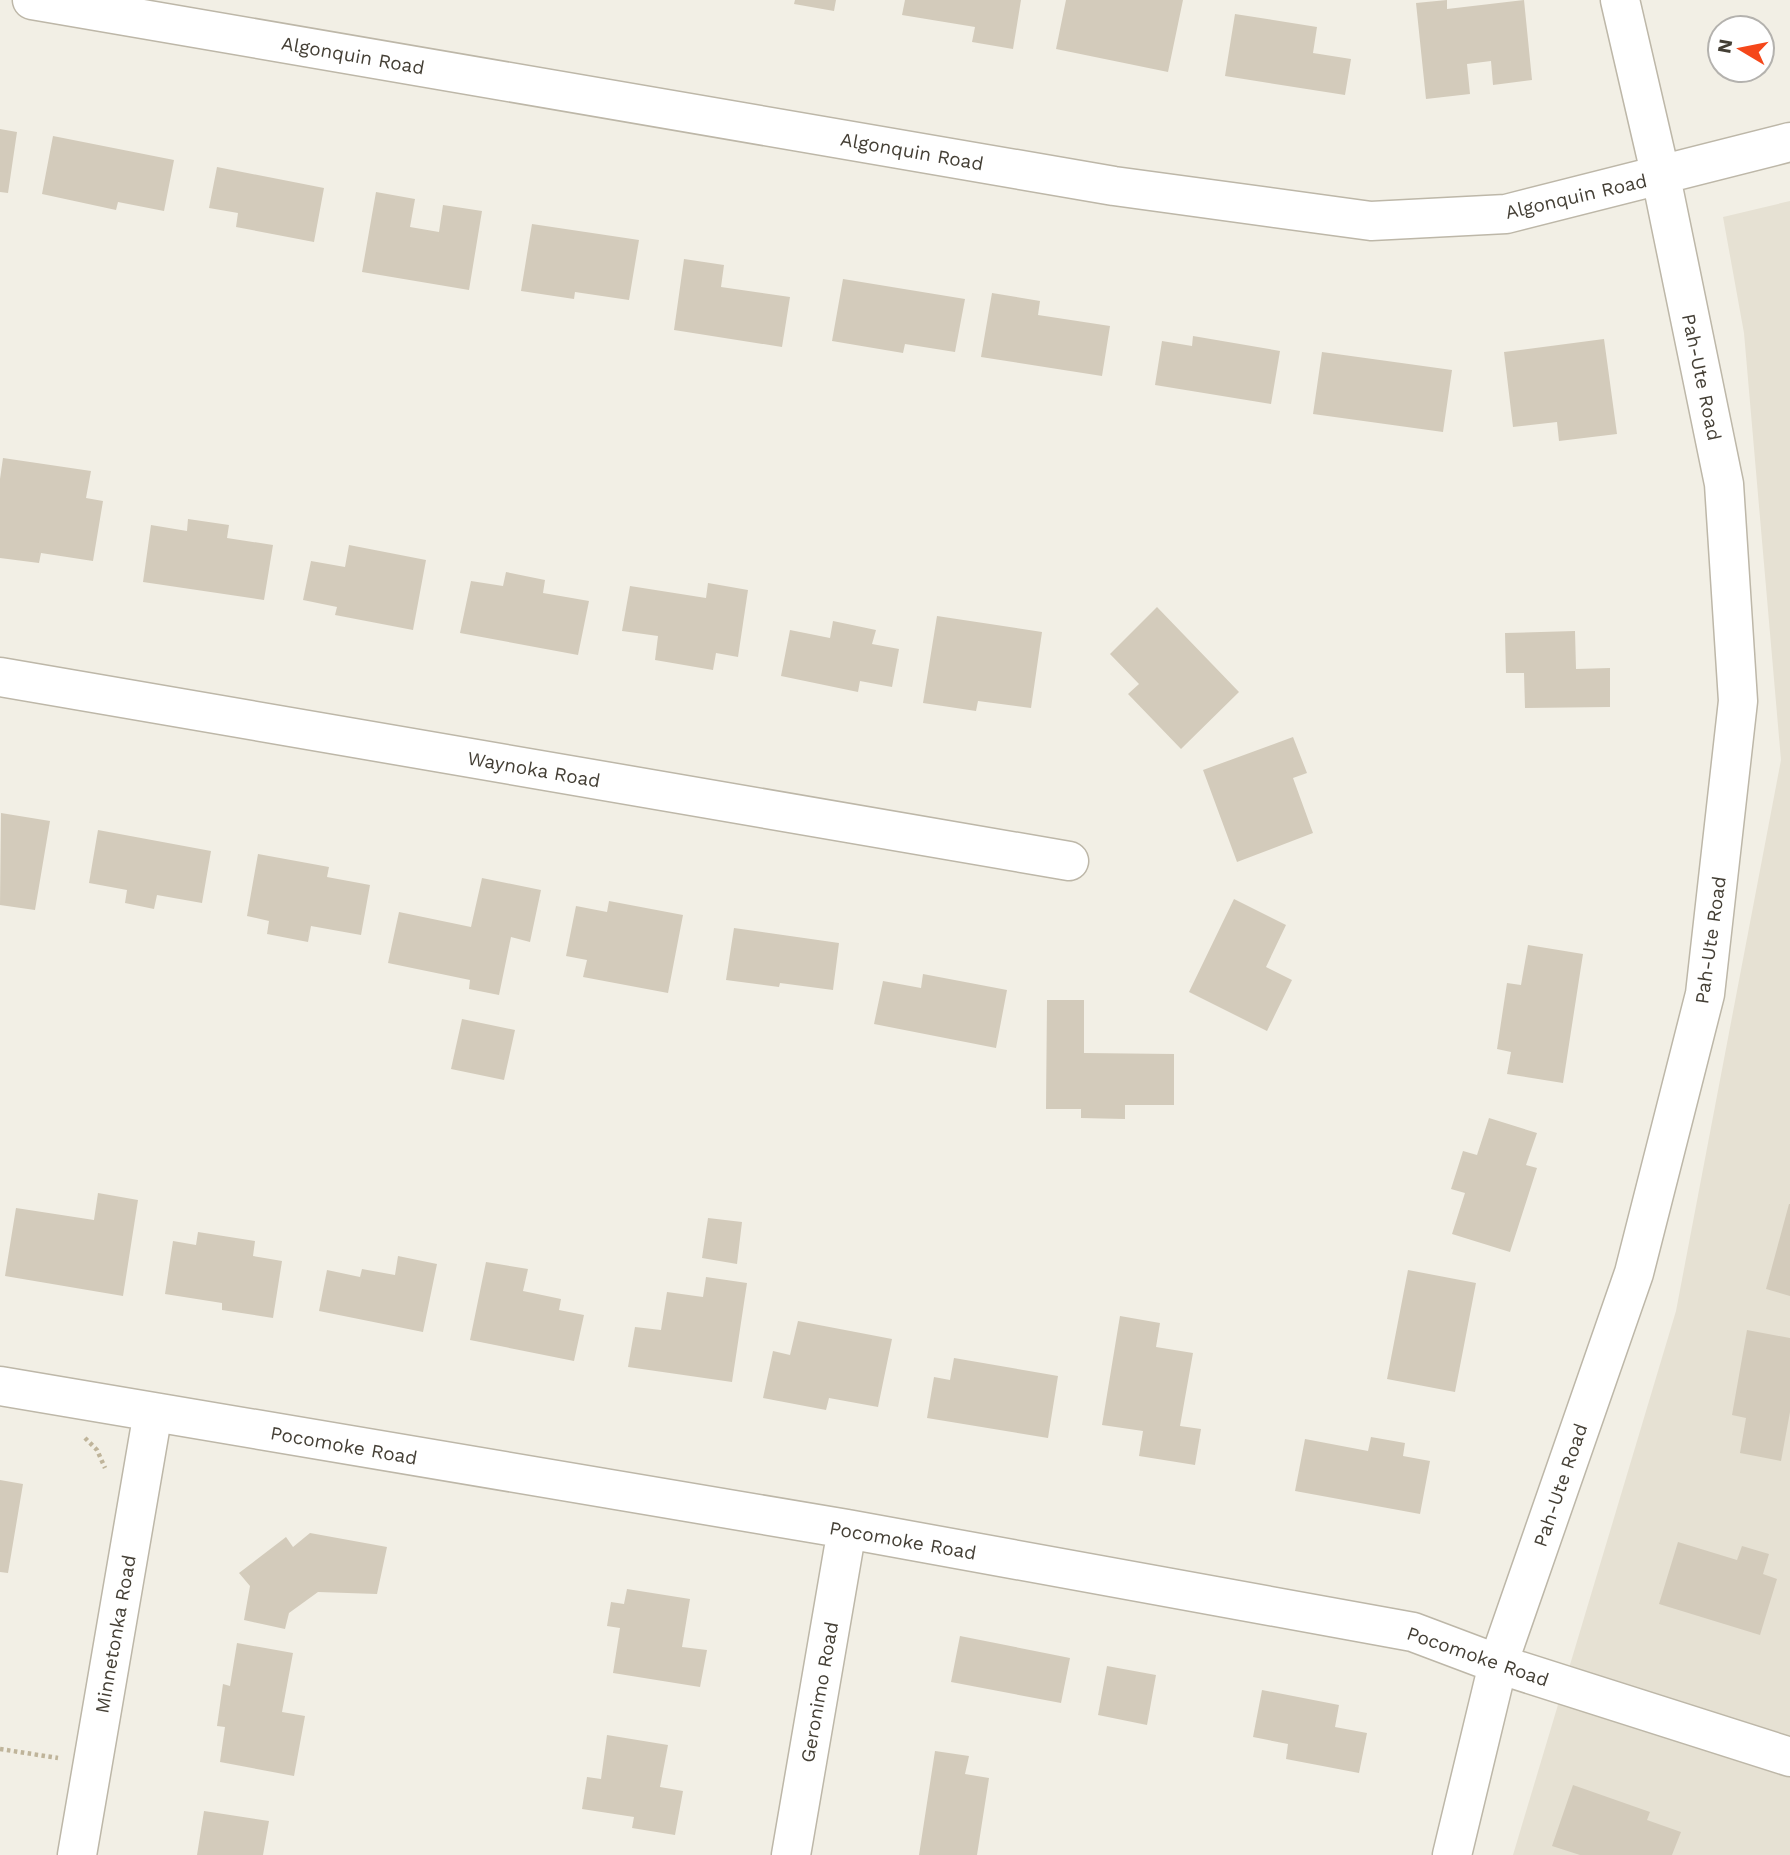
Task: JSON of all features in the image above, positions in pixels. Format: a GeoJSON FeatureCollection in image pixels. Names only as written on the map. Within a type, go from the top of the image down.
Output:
{"type":"FeatureCollection","features":[{"type":"Feature","properties":{"kind":"street","name":"Algonquin Road"},"geometry":{"type":"LineString","coordinates":[[32,0],[1100,184],[1371,221],[1506,214],[1661,177],[1790,142]]}},
{"type":"Feature","properties":{"kind":"street","name":"Pah-Ute Road"},"geometry":{"type":"LineString","coordinates":[[1452,1855],[1498,1664],[1634,1273],[1705,994],[1737,714],[1724,484],[1661,177],[1620,0]]}},
{"type":"Feature","properties":{"kind":"street","name":"Waynoka Road"},"geometry":{"type":"LineString","coordinates":[[0,677],[1069,861]]}},
{"type":"Feature","properties":{"kind":"street","name":"Pocomoke Road"},"geometry":{"type":"LineString","coordinates":[[0,1386],[847,1529],[1413,1632],[1498,1664],[1790,1757]]}},
{"type":"Feature","properties":{"kind":"street","name":"Minnetonka Road"},"geometry":{"type":"LineString","coordinates":[[77,1855],[153,1412]]}},
{"type":"Feature","properties":{"kind":"street","name":"Geronimo Road"},"geometry":{"type":"LineString","coordinates":[[791,1855],[847,1529]]}},
{"type":"Feature","properties":{"kind":"path"},"geometry":{"type":"LineString","coordinates":[[77,1430],[97,1450],[109,1476]]}},
{"type":"Feature","properties":{"kind":"path"},"geometry":{"type":"LineString","coordinates":[[0,1749],[92,1764]]}},
{"type":"Feature","properties":{"kind":"shaded area"},"geometry":{"type":"Polygon","coordinates":[[[1790,201],[1790,1855],[1513,1855],[1676,1311],[1781,760],[1744,333],[1723,217],[1790,201]]]}},
{"type":"Feature","properties":{"kind":"building"},"geometry":{"type":"Polygon","coordinates":[[[795,0],[836,0],[834,11],[794,4],[795,0]]]}},
{"type":"Feature","properties":{"kind":"building"},"geometry":{"type":"Polygon","coordinates":[[[905,0],[1021,0],[1013,49],[972,42],[975,27],[902,15],[905,0]]]}},
{"type":"Feature","properties":{"kind":"building"},"geometry":{"type":"Polygon","coordinates":[[[1066,0],[1183,0],[1168,72],[1056,49],[1066,0]]]}},
{"type":"Feature","properties":{"kind":"building"},"geometry":{"type":"Polygon","coordinates":[[[1447,0],[1447,9],[1524,0],[1532,80],[1493,85],[1491,61],[1467,64],[1470,94],[1426,99],[1416,3],[1447,0]]]}},
{"type":"Feature","properties":{"kind":"building"},"geometry":{"type":"Polygon","coordinates":[[[1235,14],[1317,27],[1313,53],[1351,59],[1345,95],[1225,76],[1235,14]]]}},
{"type":"Feature","properties":{"kind":"building"},"geometry":{"type":"Polygon","coordinates":[[[0,129],[17,132],[8,193],[0,192],[0,129]]]}},
{"type":"Feature","properties":{"kind":"building"},"geometry":{"type":"Polygon","coordinates":[[[53,136],[174,160],[164,211],[118,202],[116,210],[42,194],[53,136]]]}},
{"type":"Feature","properties":{"kind":"building"},"geometry":{"type":"Polygon","coordinates":[[[217,167],[324,188],[314,242],[236,227],[238,213],[209,208],[217,167]]]}},
{"type":"Feature","properties":{"kind":"building"},"geometry":{"type":"Polygon","coordinates":[[[376,192],[415,199],[410,227],[439,232],[443,205],[482,211],[469,290],[362,272],[376,192]]]}},
{"type":"Feature","properties":{"kind":"building"},"geometry":{"type":"Polygon","coordinates":[[[532,224],[639,240],[629,300],[575,292],[574,299],[521,291],[532,224]]]}},
{"type":"Feature","properties":{"kind":"building"},"geometry":{"type":"Polygon","coordinates":[[[684,259],[724,265],[721,287],[790,297],[782,347],[674,330],[684,259]]]}},
{"type":"Feature","properties":{"kind":"building"},"geometry":{"type":"Polygon","coordinates":[[[843,279],[965,299],[955,352],[905,344],[903,353],[832,341],[843,279]]]}},
{"type":"Feature","properties":{"kind":"building"},"geometry":{"type":"Polygon","coordinates":[[[992,293],[1040,301],[1038,315],[1110,326],[1102,376],[981,357],[992,293]]]}},
{"type":"Feature","properties":{"kind":"building"},"geometry":{"type":"Polygon","coordinates":[[[1193,336],[1280,351],[1271,404],[1155,385],[1162,341],[1192,346],[1193,336]]]}},
{"type":"Feature","properties":{"kind":"building"},"geometry":{"type":"Polygon","coordinates":[[[1604,339],[1617,434],[1559,441],[1557,422],[1513,427],[1504,352],[1604,339]]]}},
{"type":"Feature","properties":{"kind":"building"},"geometry":{"type":"Polygon","coordinates":[[[1322,352],[1452,370],[1443,432],[1313,414],[1322,352]]]}},
{"type":"Feature","properties":{"kind":"building"},"geometry":{"type":"Polygon","coordinates":[[[3,458],[91,471],[86,498],[103,501],[93,561],[41,553],[39,563],[0,558],[0,479],[3,458]]]}},
{"type":"Feature","properties":{"kind":"building"},"geometry":{"type":"Polygon","coordinates":[[[188,519],[229,525],[227,538],[273,545],[264,600],[143,582],[151,525],[187,531],[188,519]]]}},
{"type":"Feature","properties":{"kind":"building"},"geometry":{"type":"Polygon","coordinates":[[[349,545],[426,560],[413,630],[335,615],[337,607],[303,600],[311,561],[345,567],[349,545]]]}},
{"type":"Feature","properties":{"kind":"building"},"geometry":{"type":"Polygon","coordinates":[[[506,572],[545,580],[543,593],[589,601],[578,655],[460,633],[471,581],[503,586],[506,572]]]}},
{"type":"Feature","properties":{"kind":"building"},"geometry":{"type":"Polygon","coordinates":[[[708,583],[748,590],[738,657],[716,653],[713,670],[655,660],[658,636],[622,631],[630,586],[706,598],[708,583]]]}},
{"type":"Feature","properties":{"kind":"building"},"geometry":{"type":"Polygon","coordinates":[[[1157,607],[1239,692],[1181,749],[1128,694],[1139,684],[1110,654],[1157,607]]]}},
{"type":"Feature","properties":{"kind":"building"},"geometry":{"type":"Polygon","coordinates":[[[937,616],[1042,632],[1031,708],[978,701],[976,711],[923,703],[937,616]]]}},
{"type":"Feature","properties":{"kind":"building"},"geometry":{"type":"Polygon","coordinates":[[[833,621],[876,630],[872,644],[899,649],[892,687],[860,681],[858,692],[781,676],[790,630],[830,638],[833,621]]]}},
{"type":"Feature","properties":{"kind":"building"},"geometry":{"type":"Polygon","coordinates":[[[1575,631],[1576,669],[1610,668],[1610,707],[1525,708],[1524,673],[1506,673],[1505,633],[1575,631]]]}},
{"type":"Feature","properties":{"kind":"building"},"geometry":{"type":"Polygon","coordinates":[[[1293,737],[1307,773],[1293,778],[1313,833],[1237,862],[1203,770],[1293,737]]]}},
{"type":"Feature","properties":{"kind":"building"},"geometry":{"type":"Polygon","coordinates":[[[1,813],[50,821],[35,910],[0,905],[1,813]]]}},
{"type":"Feature","properties":{"kind":"building"},"geometry":{"type":"Polygon","coordinates":[[[98,830],[211,851],[202,903],[157,895],[154,909],[125,903],[127,890],[89,883],[98,830]]]}},
{"type":"Feature","properties":{"kind":"building"},"geometry":{"type":"Polygon","coordinates":[[[258,854],[329,867],[327,877],[370,885],[361,935],[311,926],[308,942],[267,934],[269,921],[247,916],[258,854]]]}},
{"type":"Feature","properties":{"kind":"building"},"geometry":{"type":"Polygon","coordinates":[[[482,878],[541,890],[530,942],[511,937],[499,995],[469,989],[470,980],[388,963],[399,912],[471,927],[482,878]]]}},
{"type":"Feature","properties":{"kind":"building"},"geometry":{"type":"Polygon","coordinates":[[[1234,899],[1286,925],[1266,967],[1292,980],[1267,1031],[1189,992],[1234,899]]]}},
{"type":"Feature","properties":{"kind":"building"},"geometry":{"type":"Polygon","coordinates":[[[609,901],[683,915],[668,993],[583,977],[587,960],[566,956],[576,906],[607,912],[609,901]]]}},
{"type":"Feature","properties":{"kind":"building"},"geometry":{"type":"Polygon","coordinates":[[[734,928],[839,943],[833,990],[726,980],[734,928]]]}},
{"type":"Feature","properties":{"kind":"building"},"geometry":{"type":"Polygon","coordinates":[[[1528,945],[1583,954],[1563,1083],[1507,1074],[1511,1052],[1497,1049],[1507,983],[1521,985],[1528,945]]]}},
{"type":"Feature","properties":{"kind":"building"},"geometry":{"type":"Polygon","coordinates":[[[923,974],[1007,990],[996,1048],[874,1024],[883,981],[921,988],[923,974]]]}},
{"type":"Feature","properties":{"kind":"building"},"geometry":{"type":"Polygon","coordinates":[[[1047,1000],[1084,1000],[1084,1053],[1174,1054],[1174,1105],[1125,1105],[1125,1119],[1081,1118],[1081,1109],[1046,1109],[1047,1000]]]}},
{"type":"Feature","properties":{"kind":"building"},"geometry":{"type":"Polygon","coordinates":[[[462,1019],[515,1030],[504,1080],[451,1069],[462,1019]]]}},
{"type":"Feature","properties":{"kind":"building"},"geometry":{"type":"Polygon","coordinates":[[[1489,1118],[1537,1133],[1526,1165],[1537,1168],[1510,1252],[1452,1234],[1465,1193],[1451,1189],[1463,1151],[1477,1155],[1489,1118]]]}},
{"type":"Feature","properties":{"kind":"building"},"geometry":{"type":"Polygon","coordinates":[[[98,1193],[138,1200],[123,1296],[5,1276],[16,1208],[94,1220],[98,1193]]]}},
{"type":"Feature","properties":{"kind":"building"},"geometry":{"type":"Polygon","coordinates":[[[1790,1204],[1790,1296],[1766,1289],[1790,1204]]]}},
{"type":"Feature","properties":{"kind":"building"},"geometry":{"type":"Polygon","coordinates":[[[708,1218],[742,1222],[737,1264],[702,1258],[708,1218]]]}},
{"type":"Feature","properties":{"kind":"building"},"geometry":{"type":"Polygon","coordinates":[[[198,1232],[255,1241],[253,1256],[282,1261],[273,1318],[222,1310],[222,1303],[165,1294],[173,1241],[196,1245],[198,1232]]]}},
{"type":"Feature","properties":{"kind":"building"},"geometry":{"type":"Polygon","coordinates":[[[398,1256],[437,1264],[423,1332],[319,1311],[327,1270],[360,1277],[362,1269],[395,1275],[398,1256]]]}},
{"type":"Feature","properties":{"kind":"building"},"geometry":{"type":"Polygon","coordinates":[[[486,1262],[528,1269],[523,1291],[561,1299],[559,1310],[584,1315],[574,1361],[470,1340],[486,1262]]]}},
{"type":"Feature","properties":{"kind":"building"},"geometry":{"type":"Polygon","coordinates":[[[1408,1270],[1476,1283],[1455,1392],[1387,1379],[1408,1270]]]}},
{"type":"Feature","properties":{"kind":"building"},"geometry":{"type":"Polygon","coordinates":[[[706,1277],[747,1283],[732,1382],[628,1367],[635,1327],[661,1330],[667,1292],[703,1297],[706,1277]]]}},
{"type":"Feature","properties":{"kind":"building"},"geometry":{"type":"Polygon","coordinates":[[[1120,1316],[1160,1323],[1156,1347],[1193,1353],[1180,1426],[1201,1429],[1195,1465],[1139,1456],[1143,1431],[1102,1425],[1120,1316]]]}},
{"type":"Feature","properties":{"kind":"building"},"geometry":{"type":"Polygon","coordinates":[[[798,1321],[892,1339],[878,1407],[829,1398],[826,1410],[763,1398],[773,1351],[790,1355],[798,1321]]]}},
{"type":"Feature","properties":{"kind":"building"},"geometry":{"type":"Polygon","coordinates":[[[1747,1330],[1790,1338],[1790,1412],[1781,1461],[1740,1453],[1746,1418],[1732,1415],[1747,1330]]]}},
{"type":"Feature","properties":{"kind":"building"},"geometry":{"type":"Polygon","coordinates":[[[954,1358],[1058,1376],[1048,1438],[927,1418],[934,1377],[950,1380],[954,1358]]]}},
{"type":"Feature","properties":{"kind":"building"},"geometry":{"type":"Polygon","coordinates":[[[1371,1437],[1405,1443],[1403,1456],[1430,1461],[1420,1514],[1295,1491],[1305,1439],[1368,1451],[1371,1437]]]}},
{"type":"Feature","properties":{"kind":"building"},"geometry":{"type":"Polygon","coordinates":[[[0,1480],[23,1484],[8,1573],[0,1572],[0,1480]]]}},
{"type":"Feature","properties":{"kind":"building"},"geometry":{"type":"Polygon","coordinates":[[[310,1533],[387,1547],[377,1594],[318,1592],[289,1613],[285,1629],[244,1620],[250,1586],[239,1573],[286,1537],[293,1547],[310,1533]]]}},
{"type":"Feature","properties":{"kind":"building"},"geometry":{"type":"Polygon","coordinates":[[[1678,1542],[1737,1560],[1742,1546],[1769,1554],[1763,1574],[1777,1579],[1760,1635],[1659,1604],[1678,1542]]]}},
{"type":"Feature","properties":{"kind":"building"},"geometry":{"type":"Polygon","coordinates":[[[627,1589],[690,1599],[682,1647],[707,1650],[700,1687],[613,1673],[620,1628],[607,1626],[611,1602],[624,1604],[627,1589]]]}},
{"type":"Feature","properties":{"kind":"building"},"geometry":{"type":"Polygon","coordinates":[[[960,1636],[1070,1658],[1061,1703],[951,1682],[960,1636]]]}},
{"type":"Feature","properties":{"kind":"building"},"geometry":{"type":"Polygon","coordinates":[[[237,1643],[293,1653],[282,1712],[305,1716],[294,1776],[220,1762],[225,1727],[217,1726],[223,1684],[230,1686],[237,1643]]]}},
{"type":"Feature","properties":{"kind":"building"},"geometry":{"type":"Polygon","coordinates":[[[1107,1666],[1156,1675],[1147,1725],[1098,1715],[1107,1666]]]}},
{"type":"Feature","properties":{"kind":"building"},"geometry":{"type":"Polygon","coordinates":[[[1262,1690],[1339,1705],[1335,1727],[1367,1733],[1359,1773],[1286,1759],[1288,1744],[1253,1737],[1262,1690]]]}},
{"type":"Feature","properties":{"kind":"building"},"geometry":{"type":"Polygon","coordinates":[[[607,1735],[668,1745],[660,1787],[683,1791],[675,1835],[632,1828],[634,1817],[582,1809],[587,1777],[601,1779],[607,1735]]]}},
{"type":"Feature","properties":{"kind":"building"},"geometry":{"type":"Polygon","coordinates":[[[935,1751],[969,1756],[965,1774],[989,1778],[977,1855],[919,1855],[935,1751]]]}},
{"type":"Feature","properties":{"kind":"building"},"geometry":{"type":"Polygon","coordinates":[[[1573,1785],[1650,1812],[1647,1820],[1681,1832],[1672,1855],[1580,1855],[1552,1846],[1573,1785]]]}},
{"type":"Feature","properties":{"kind":"building"},"geometry":{"type":"Polygon","coordinates":[[[204,1811],[269,1821],[263,1855],[197,1855],[204,1811]]]}}]}
